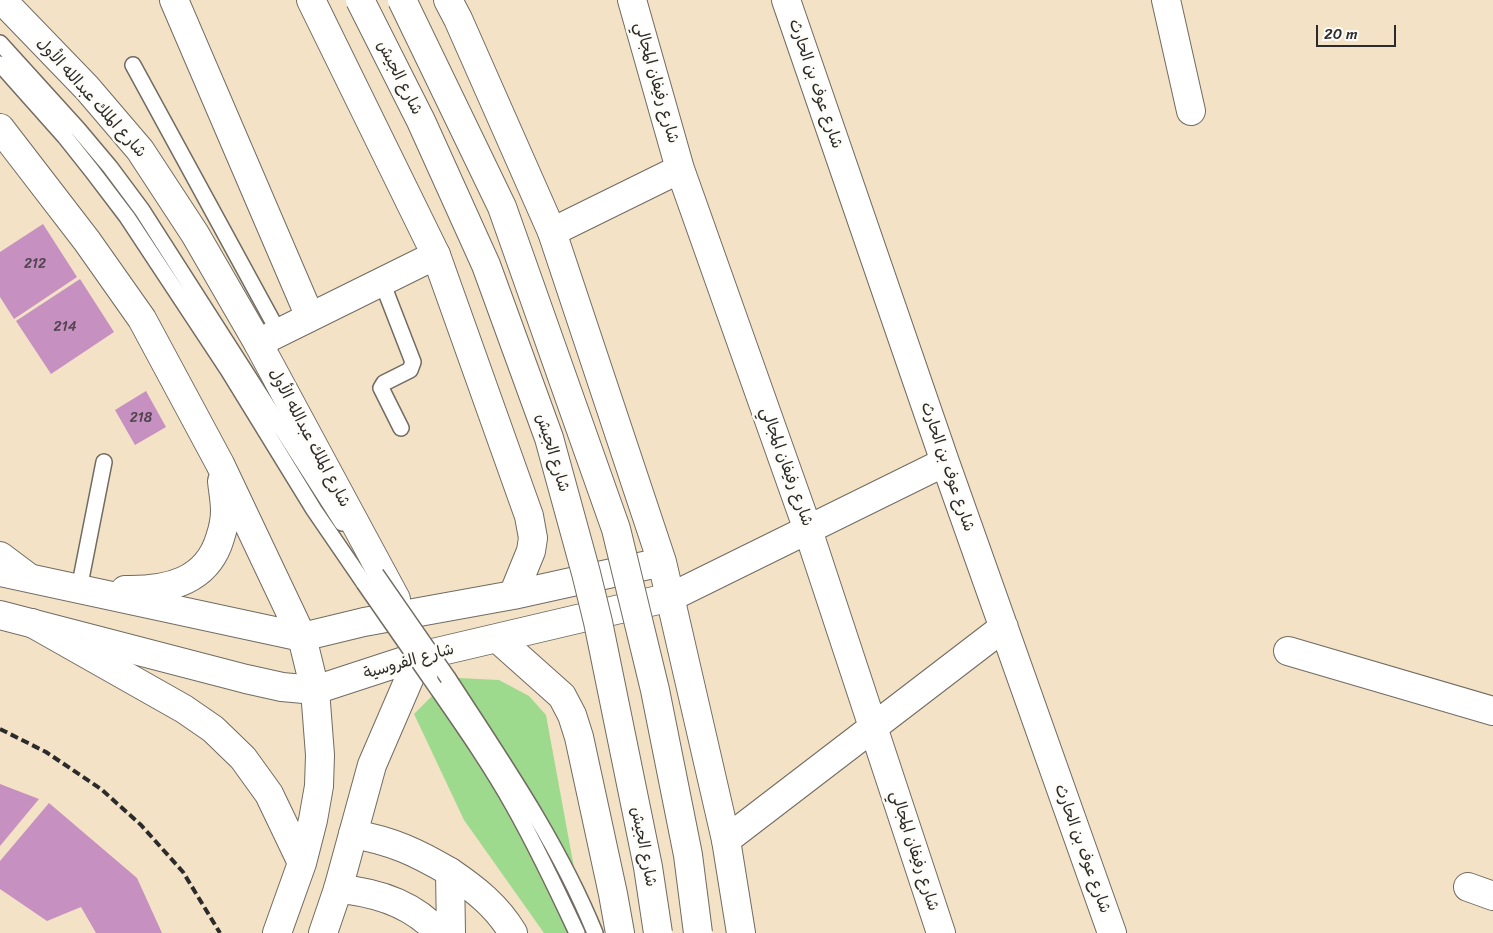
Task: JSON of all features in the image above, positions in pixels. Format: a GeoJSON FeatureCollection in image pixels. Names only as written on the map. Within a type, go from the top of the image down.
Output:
{"type":"FeatureCollection","features":[{"type":"Feature","properties":{"kind":"main road","name":"شارع الملك عبدالله الأول"},"geometry":{"type":"LineString","coordinates":[[2,0],[87,88],[140,150],[195,234],[268,338],[415,640],[423,668],[408,684],[372,765],[338,889],[323,933]]}},
{"type":"Feature","properties":{"kind":"main road"},"geometry":{"type":"LineString","coordinates":[[174,0],[310,317]]}},
{"type":"Feature","properties":{"kind":"main road"},"geometry":{"type":"LineString","coordinates":[[311,0],[436,255],[529,516],[533,538],[531,551],[513,595]]}},
{"type":"Feature","properties":{"kind":"main road","name":"شارع الجيش"},"geometry":{"type":"LineString","coordinates":[[360,0],[421,121],[486,265],[549,438],[598,622],[648,867],[658,933]]}},
{"type":"Feature","properties":{"kind":"main road","name":"شارع الجيش"},"geometry":{"type":"LineString","coordinates":[[402,0],[502,207],[616,529],[657,700],[688,856],[698,933]]}},
{"type":"Feature","properties":{"kind":"main road"},"geometry":{"type":"LineString","coordinates":[[448,0],[552,232],[662,562],[745,929]]}},
{"type":"Feature","properties":{"kind":"main road","name":"شارع رفيفان المجالي"},"geometry":{"type":"LineString","coordinates":[[632,0],[680,169],[808,530],[942,933]]}},
{"type":"Feature","properties":{"kind":"main road","name":"شارع عوف بن الحارث"},"geometry":{"type":"LineString","coordinates":[[786,0],[945,462],[1112,933]]}},
{"type":"Feature","properties":{"kind":"main road"},"geometry":{"type":"LineString","coordinates":[[1166,0],[1190,111]]}},
{"type":"Feature","properties":{"kind":"main road"},"geometry":{"type":"LineString","coordinates":[[0,128],[87,241],[142,319],[220,464],[302,638],[315,690],[320,755],[319,786],[302,863],[277,933]]}},
{"type":"Feature","properties":{"kind":"main road"},"geometry":{"type":"LineString","coordinates":[[552,232],[680,169]]}},
{"type":"Feature","properties":{"kind":"main road"},"geometry":{"type":"LineString","coordinates":[[268,338],[436,255]]}},
{"type":"Feature","properties":{"kind":"main road","name":"شارع الفروسية"},"geometry":{"type":"LineString","coordinates":[[0,615],[246,679],[315,690],[423,668],[497,638],[671,597],[945,462]]}},
{"type":"Feature","properties":{"kind":"main road"},"geometry":{"type":"LineString","coordinates":[[79,589],[145,591],[179,584],[194,576],[207,564],[217,548],[223,528],[225,511],[220,464]]}},
{"type":"Feature","properties":{"kind":"main road"},"geometry":{"type":"LineString","coordinates":[[0,556],[28,577]]}},
{"type":"Feature","properties":{"kind":"main road"},"geometry":{"type":"LineString","coordinates":[[0,572],[302,638],[404,614],[513,595],[662,562]]}},
{"type":"Feature","properties":{"kind":"main road"},"geometry":{"type":"LineString","coordinates":[[32,623],[184,709],[213,729],[243,758],[269,794],[302,863]]}},
{"type":"Feature","properties":{"kind":"main road"},"geometry":{"type":"LineString","coordinates":[[726,840],[1004,626]]}},
{"type":"Feature","properties":{"kind":"main road"},"geometry":{"type":"LineString","coordinates":[[497,638],[562,696],[572,715],[579,737],[620,933]]}},
{"type":"Feature","properties":{"kind":"main road"},"geometry":{"type":"LineString","coordinates":[[1288,651],[1493,711]]}},
{"type":"Feature","properties":{"kind":"main road"},"geometry":{"type":"LineString","coordinates":[[353,834],[379,839],[404,847],[450,872],[488,901],[504,918],[513,933]]}},
{"type":"Feature","properties":{"kind":"main road"},"geometry":{"type":"LineString","coordinates":[[450,872],[451,933]]}},
{"type":"Feature","properties":{"kind":"main road"},"geometry":{"type":"LineString","coordinates":[[338,889],[362,891],[381,896],[427,928]]}},
{"type":"Feature","properties":{"kind":"lane"},"geometry":{"type":"LineString","coordinates":[[0,43],[78,129],[110,167],[142,210],[328,503],[423,668],[487,762],[513,805],[535,845],[577,933]]}},
{"type":"Feature","properties":{"kind":"lane"},"geometry":{"type":"LineString","coordinates":[[0,64],[70,144],[126,217],[228,370],[314,510],[448,678],[524,796],[564,863],[595,933]]}},
{"type":"Feature","properties":{"kind":"lane"},"geometry":{"type":"LineString","coordinates":[[133,65],[268,338]]}},
{"type":"Feature","properties":{"kind":"lane"},"geometry":{"type":"LineString","coordinates":[[382,282],[413,362],[410,370],[384,383],[382,388],[401,428]]}},
{"type":"Feature","properties":{"kind":"lane"},"geometry":{"type":"LineString","coordinates":[[79,589],[104,462]]}},
{"type":"Feature","properties":{"kind":"green space"},"geometry":{"type":"Polygon","coordinates":[[[459,678],[499,680],[529,696],[546,715],[586,933],[544,933],[464,820],[414,714],[437,691],[459,678]]]}},
{"type":"Feature","properties":{"kind":"building"},"geometry":{"type":"Polygon","coordinates":[[[43,224],[77,277],[14,319],[0,297],[0,252],[43,224]]]}},
{"type":"Feature","properties":{"kind":"building"},"geometry":{"type":"Polygon","coordinates":[[[80,279],[114,332],[51,374],[16,321],[80,279]]]}},
{"type":"Feature","properties":{"kind":"building"},"geometry":{"type":"Polygon","coordinates":[[[146,391],[166,427],[135,445],[115,410],[146,391]]]}},
{"type":"Feature","properties":{"kind":"building"},"geometry":{"type":"Polygon","coordinates":[[[0,784],[39,799],[0,846],[0,784]]]}},
{"type":"Feature","properties":{"kind":"building"},"geometry":{"type":"Polygon","coordinates":[[[49,803],[137,878],[162,933],[96,933],[81,907],[47,921],[0,889],[0,861],[49,803]]]}},
{"type":"Feature","properties":{"kind":"railway"},"geometry":{"type":"LineString","coordinates":[[0,729],[46,752],[101,789],[141,825],[183,872],[220,933]]}}]}
